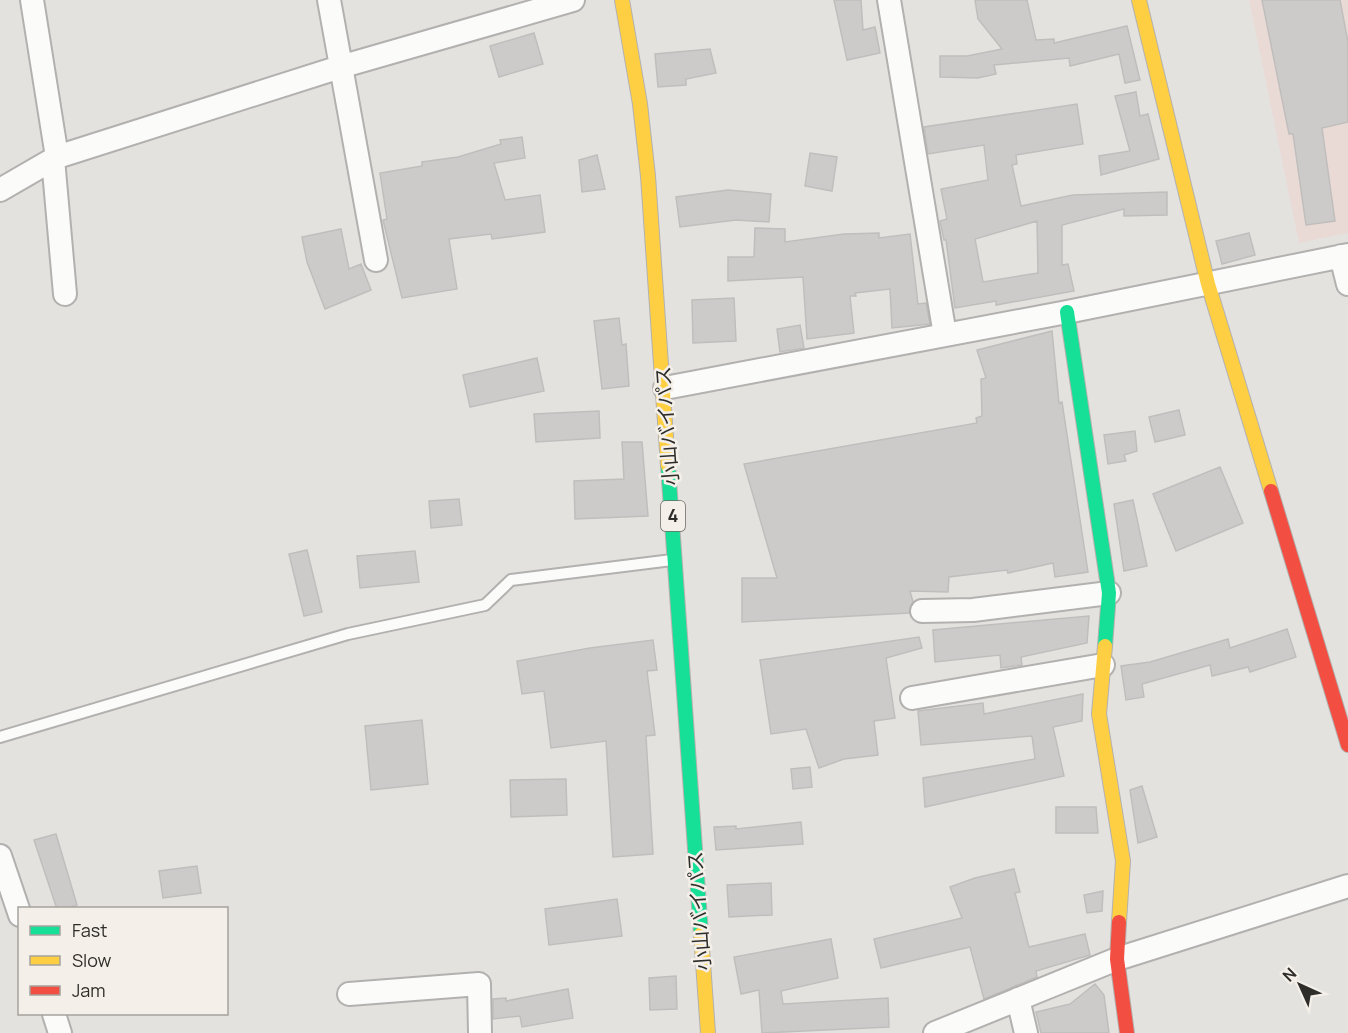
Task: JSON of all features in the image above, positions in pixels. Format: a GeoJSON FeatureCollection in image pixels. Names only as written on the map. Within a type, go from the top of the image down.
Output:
{"type":"FeatureCollection","features":[{"type":"Feature","properties":{"kind":"main road","name":"小山バイパス"},"geometry":{"type":"LineString","coordinates":[[622,0],[640,104],[648,176],[665,388],[708,1033]]}},
{"type":"Feature","properties":{"kind":"main road"},"geometry":{"type":"LineString","coordinates":[[1139,0],[1208,284],[1348,745]]}},
{"type":"Feature","properties":{"kind":"main road"},"geometry":{"type":"LineString","coordinates":[[1067,312],[1109,593],[1099,714],[1123,861],[1117,959],[1127,1033]]}},
{"type":"Feature","properties":{"kind":"street"},"geometry":{"type":"LineString","coordinates":[[32,0],[55,158],[65,294]]}},
{"type":"Feature","properties":{"kind":"street"},"geometry":{"type":"LineString","coordinates":[[329,0],[376,260]]}},
{"type":"Feature","properties":{"kind":"street"},"geometry":{"type":"LineString","coordinates":[[0,190],[55,158],[340,68],[573,0]]}},
{"type":"Feature","properties":{"kind":"street"},"geometry":{"type":"LineString","coordinates":[[889,0],[945,335]]}},
{"type":"Feature","properties":{"kind":"street"},"geometry":{"type":"LineString","coordinates":[[665,388],[1067,312],[1345,256],[1348,284]]}},
{"type":"Feature","properties":{"kind":"street"},"geometry":{"type":"LineString","coordinates":[[922,611],[973,610],[1109,593]]}},
{"type":"Feature","properties":{"kind":"street"},"geometry":{"type":"LineString","coordinates":[[912,698],[1103,665]]}},
{"type":"Feature","properties":{"kind":"street"},"geometry":{"type":"LineString","coordinates":[[0,856],[18,909]]}},
{"type":"Feature","properties":{"kind":"street"},"geometry":{"type":"LineString","coordinates":[[935,1033],[1117,959],[1348,886]]}},
{"type":"Feature","properties":{"kind":"street"},"geometry":{"type":"LineString","coordinates":[[349,994],[479,984],[480,1033]]}},
{"type":"Feature","properties":{"kind":"street"},"geometry":{"type":"LineString","coordinates":[[1018,999],[1026,1033]]}},
{"type":"Feature","properties":{"kind":"street"},"geometry":{"type":"LineString","coordinates":[[54,1015],[60,1033]]}},
{"type":"Feature","properties":{"kind":"lane"},"geometry":{"type":"LineString","coordinates":[[0,737],[348,634],[485,605],[511,580],[676,560]]}},
{"type":"Feature","properties":{"kind":"shaded area"},"geometry":{"type":"Polygon","coordinates":[[[1249,0],[1348,0],[1348,233],[1299,243],[1249,0]]]}},
{"type":"Feature","properties":{"kind":"building"},"geometry":{"type":"Polygon","coordinates":[[[834,0],[861,0],[863,30],[875,27],[880,53],[847,60],[834,0]]]}},
{"type":"Feature","properties":{"kind":"building"},"geometry":{"type":"Polygon","coordinates":[[[975,0],[1027,0],[1036,40],[1054,39],[1054,43],[1127,26],[1140,80],[1125,83],[1119,54],[1070,66],[1069,58],[994,65],[996,74],[978,78],[940,77],[940,56],[967,56],[1002,49],[978,19],[975,0]]]}},
{"type":"Feature","properties":{"kind":"building"},"geometry":{"type":"Polygon","coordinates":[[[1262,0],[1340,0],[1348,42],[1348,122],[1322,128],[1335,221],[1306,225],[1293,134],[1289,134],[1262,0]]]}},
{"type":"Feature","properties":{"kind":"building"},"geometry":{"type":"Polygon","coordinates":[[[534,33],[543,64],[499,77],[490,46],[534,33]]]}},
{"type":"Feature","properties":{"kind":"building"},"geometry":{"type":"Polygon","coordinates":[[[710,49],[716,73],[686,79],[686,85],[658,87],[655,54],[710,49]]]}},
{"type":"Feature","properties":{"kind":"building"},"geometry":{"type":"Polygon","coordinates":[[[1136,92],[1140,116],[1148,114],[1159,159],[1101,175],[1099,156],[1130,151],[1115,96],[1136,92]]]}},
{"type":"Feature","properties":{"kind":"building"},"geometry":{"type":"Polygon","coordinates":[[[1077,104],[1083,144],[1016,155],[1017,164],[1012,165],[1021,206],[1073,195],[1167,192],[1167,215],[1124,216],[1124,209],[1062,225],[1062,265],[1068,264],[1074,291],[996,305],[996,301],[955,308],[946,240],[944,240],[940,221],[947,219],[941,189],[988,180],[984,145],[928,154],[924,127],[1077,104]],[[1037,221],[975,239],[983,282],[1038,273],[1037,221]]]}},
{"type":"Feature","properties":{"kind":"building"},"geometry":{"type":"Polygon","coordinates":[[[522,137],[525,158],[494,163],[505,200],[540,195],[545,232],[492,239],[491,234],[449,239],[457,289],[402,298],[383,220],[387,219],[380,173],[422,166],[422,162],[458,157],[501,144],[500,140],[522,137]]]}},
{"type":"Feature","properties":{"kind":"building"},"geometry":{"type":"Polygon","coordinates":[[[810,153],[837,157],[832,191],[805,186],[810,153]]]}},
{"type":"Feature","properties":{"kind":"building"},"geometry":{"type":"Polygon","coordinates":[[[597,155],[605,189],[582,192],[579,160],[597,155]]]}},
{"type":"Feature","properties":{"kind":"building"},"geometry":{"type":"Polygon","coordinates":[[[728,190],[771,194],[769,222],[736,220],[680,227],[676,197],[728,190]]]}},
{"type":"Feature","properties":{"kind":"building"},"geometry":{"type":"Polygon","coordinates":[[[755,228],[785,229],[785,242],[844,234],[879,233],[879,238],[910,234],[918,304],[926,303],[930,324],[892,328],[890,289],[855,293],[856,296],[850,296],[854,333],[807,339],[803,277],[728,281],[728,257],[754,257],[755,228]]]}},
{"type":"Feature","properties":{"kind":"building"},"geometry":{"type":"Polygon","coordinates":[[[341,229],[349,269],[361,264],[371,290],[325,309],[307,262],[302,237],[341,229]]]}},
{"type":"Feature","properties":{"kind":"building"},"geometry":{"type":"Polygon","coordinates":[[[1249,233],[1255,255],[1222,264],[1216,241],[1249,233]]]}},
{"type":"Feature","properties":{"kind":"building"},"geometry":{"type":"Polygon","coordinates":[[[734,298],[736,341],[693,343],[692,300],[734,298]]]}},
{"type":"Feature","properties":{"kind":"building"},"geometry":{"type":"Polygon","coordinates":[[[619,318],[622,345],[626,344],[629,386],[602,389],[594,321],[619,318]]]}},
{"type":"Feature","properties":{"kind":"building"},"geometry":{"type":"Polygon","coordinates":[[[800,325],[804,348],[780,352],[777,329],[800,325]]]}},
{"type":"Feature","properties":{"kind":"building"},"geometry":{"type":"Polygon","coordinates":[[[1052,331],[1059,403],[1062,402],[1088,572],[1055,577],[1053,563],[1008,573],[1007,570],[949,577],[948,592],[910,591],[913,602],[909,613],[742,622],[742,578],[777,578],[744,464],[977,423],[976,418],[982,416],[981,379],[986,378],[977,350],[1052,331]]]}},
{"type":"Feature","properties":{"kind":"building"},"geometry":{"type":"Polygon","coordinates":[[[537,358],[544,391],[470,407],[463,375],[537,358]]]}},
{"type":"Feature","properties":{"kind":"building"},"geometry":{"type":"Polygon","coordinates":[[[1179,410],[1185,435],[1155,442],[1149,417],[1179,410]]]}},
{"type":"Feature","properties":{"kind":"building"},"geometry":{"type":"Polygon","coordinates":[[[599,411],[600,438],[536,442],[534,414],[599,411]]]}},
{"type":"Feature","properties":{"kind":"building"},"geometry":{"type":"Polygon","coordinates":[[[1135,431],[1137,451],[1124,455],[1126,461],[1108,464],[1104,435],[1135,431]]]}},
{"type":"Feature","properties":{"kind":"building"},"geometry":{"type":"Polygon","coordinates":[[[622,442],[642,442],[648,516],[575,519],[574,481],[624,479],[622,442]]]}},
{"type":"Feature","properties":{"kind":"building"},"geometry":{"type":"Polygon","coordinates":[[[1220,467],[1243,523],[1176,551],[1153,494],[1220,467]]]}},
{"type":"Feature","properties":{"kind":"building"},"geometry":{"type":"Polygon","coordinates":[[[459,499],[462,525],[431,528],[429,501],[459,499]]]}},
{"type":"Feature","properties":{"kind":"building"},"geometry":{"type":"Polygon","coordinates":[[[1133,500],[1147,566],[1124,571],[1114,504],[1133,500]]]}},
{"type":"Feature","properties":{"kind":"building"},"geometry":{"type":"Polygon","coordinates":[[[307,550],[322,612],[304,616],[289,554],[307,550]]]}},
{"type":"Feature","properties":{"kind":"building"},"geometry":{"type":"Polygon","coordinates":[[[415,551],[419,582],[360,588],[357,556],[415,551]]]}},
{"type":"Feature","properties":{"kind":"building"},"geometry":{"type":"Polygon","coordinates":[[[1089,616],[1087,643],[1021,657],[1022,665],[1001,668],[1000,655],[935,662],[933,630],[1089,616]]]}},
{"type":"Feature","properties":{"kind":"building"},"geometry":{"type":"Polygon","coordinates":[[[1287,629],[1296,657],[1250,672],[1248,667],[1212,676],[1210,665],[1142,684],[1144,697],[1126,700],[1121,666],[1150,662],[1228,639],[1230,648],[1287,629]]]}},
{"type":"Feature","properties":{"kind":"building"},"geometry":{"type":"Polygon","coordinates":[[[919,637],[922,648],[886,658],[895,718],[874,721],[878,755],[844,759],[819,768],[806,729],[771,734],[760,660],[919,637]]]}},
{"type":"Feature","properties":{"kind":"building"},"geometry":{"type":"Polygon","coordinates":[[[653,640],[657,670],[647,671],[655,735],[646,736],[653,854],[613,857],[606,741],[551,748],[544,691],[522,694],[517,661],[653,640]]]}},
{"type":"Feature","properties":{"kind":"building"},"geometry":{"type":"Polygon","coordinates":[[[1083,694],[1082,721],[1053,727],[1064,776],[925,807],[923,778],[1035,759],[1032,736],[921,745],[918,711],[983,703],[984,714],[1083,694]]]}},
{"type":"Feature","properties":{"kind":"building"},"geometry":{"type":"Polygon","coordinates":[[[422,720],[428,784],[371,790],[365,726],[422,720]]]}},
{"type":"Feature","properties":{"kind":"building"},"geometry":{"type":"Polygon","coordinates":[[[810,767],[812,787],[793,789],[791,769],[810,767]]]}},
{"type":"Feature","properties":{"kind":"building"},"geometry":{"type":"Polygon","coordinates":[[[566,779],[567,815],[511,817],[510,780],[566,779]]]}},
{"type":"Feature","properties":{"kind":"building"},"geometry":{"type":"Polygon","coordinates":[[[1142,786],[1157,837],[1138,843],[1130,790],[1142,786]]]}},
{"type":"Feature","properties":{"kind":"building"},"geometry":{"type":"Polygon","coordinates":[[[1056,807],[1096,807],[1098,833],[1056,833],[1056,807]]]}},
{"type":"Feature","properties":{"kind":"building"},"geometry":{"type":"Polygon","coordinates":[[[801,822],[803,844],[716,850],[714,827],[736,826],[736,829],[801,822]]]}},
{"type":"Feature","properties":{"kind":"building"},"geometry":{"type":"Polygon","coordinates":[[[56,834],[77,905],[56,907],[34,840],[56,834]]]}},
{"type":"Feature","properties":{"kind":"building"},"geometry":{"type":"Polygon","coordinates":[[[197,866],[201,893],[163,898],[159,871],[197,866]]]}},
{"type":"Feature","properties":{"kind":"building"},"geometry":{"type":"Polygon","coordinates":[[[1014,869],[1020,892],[1015,893],[1029,947],[1085,934],[1090,955],[1036,971],[1037,977],[984,999],[970,947],[881,968],[874,939],[962,918],[950,887],[975,878],[1014,869]]]}},
{"type":"Feature","properties":{"kind":"building"},"geometry":{"type":"Polygon","coordinates":[[[771,883],[772,915],[729,917],[727,885],[771,883]]]}},
{"type":"Feature","properties":{"kind":"building"},"geometry":{"type":"Polygon","coordinates":[[[1103,891],[1102,911],[1087,913],[1084,895],[1103,891]]]}},
{"type":"Feature","properties":{"kind":"building"},"geometry":{"type":"Polygon","coordinates":[[[617,899],[622,936],[549,945],[545,909],[617,899]]]}},
{"type":"Feature","properties":{"kind":"building"},"geometry":{"type":"Polygon","coordinates":[[[831,939],[838,978],[781,991],[783,1004],[888,998],[889,1027],[762,1033],[759,990],[741,994],[734,957],[831,939]]]}},
{"type":"Feature","properties":{"kind":"building"},"geometry":{"type":"Polygon","coordinates":[[[676,976],[677,1009],[650,1010],[649,978],[676,976]]]}},
{"type":"Feature","properties":{"kind":"building"},"geometry":{"type":"Polygon","coordinates":[[[1095,984],[1104,995],[1109,1033],[1041,1033],[1036,1012],[1070,1004],[1095,984]]]}},
{"type":"Feature","properties":{"kind":"building"},"geometry":{"type":"Polygon","coordinates":[[[568,989],[573,1018],[522,1027],[520,1016],[493,1019],[493,999],[506,998],[506,1001],[568,989]]]}},
{"type":"Feature","properties":{"kind":"traffic: fast"},"geometry":{"type":"LineString","coordinates":[[1067,312],[1109,593],[1105,646]]}},
{"type":"Feature","properties":{"kind":"traffic: fast"},"geometry":{"type":"LineString","coordinates":[[668,466],[701,934]]}},
{"type":"Feature","properties":{"kind":"traffic: slow"},"geometry":{"type":"LineString","coordinates":[[622,0],[640,104],[648,176],[668,466]]}},
{"type":"Feature","properties":{"kind":"traffic: slow"},"geometry":{"type":"LineString","coordinates":[[1139,0],[1208,284],[1271,491]]}},
{"type":"Feature","properties":{"kind":"traffic: slow"},"geometry":{"type":"LineString","coordinates":[[1105,646],[1099,714],[1123,861],[1119,922]]}},
{"type":"Feature","properties":{"kind":"traffic: slow"},"geometry":{"type":"LineString","coordinates":[[701,934],[708,1033]]}},
{"type":"Feature","properties":{"kind":"traffic: jam"},"geometry":{"type":"LineString","coordinates":[[1271,491],[1348,745]]}},
{"type":"Feature","properties":{"kind":"traffic: jam"},"geometry":{"type":"LineString","coordinates":[[1119,922],[1117,959],[1127,1033]]}}]}
